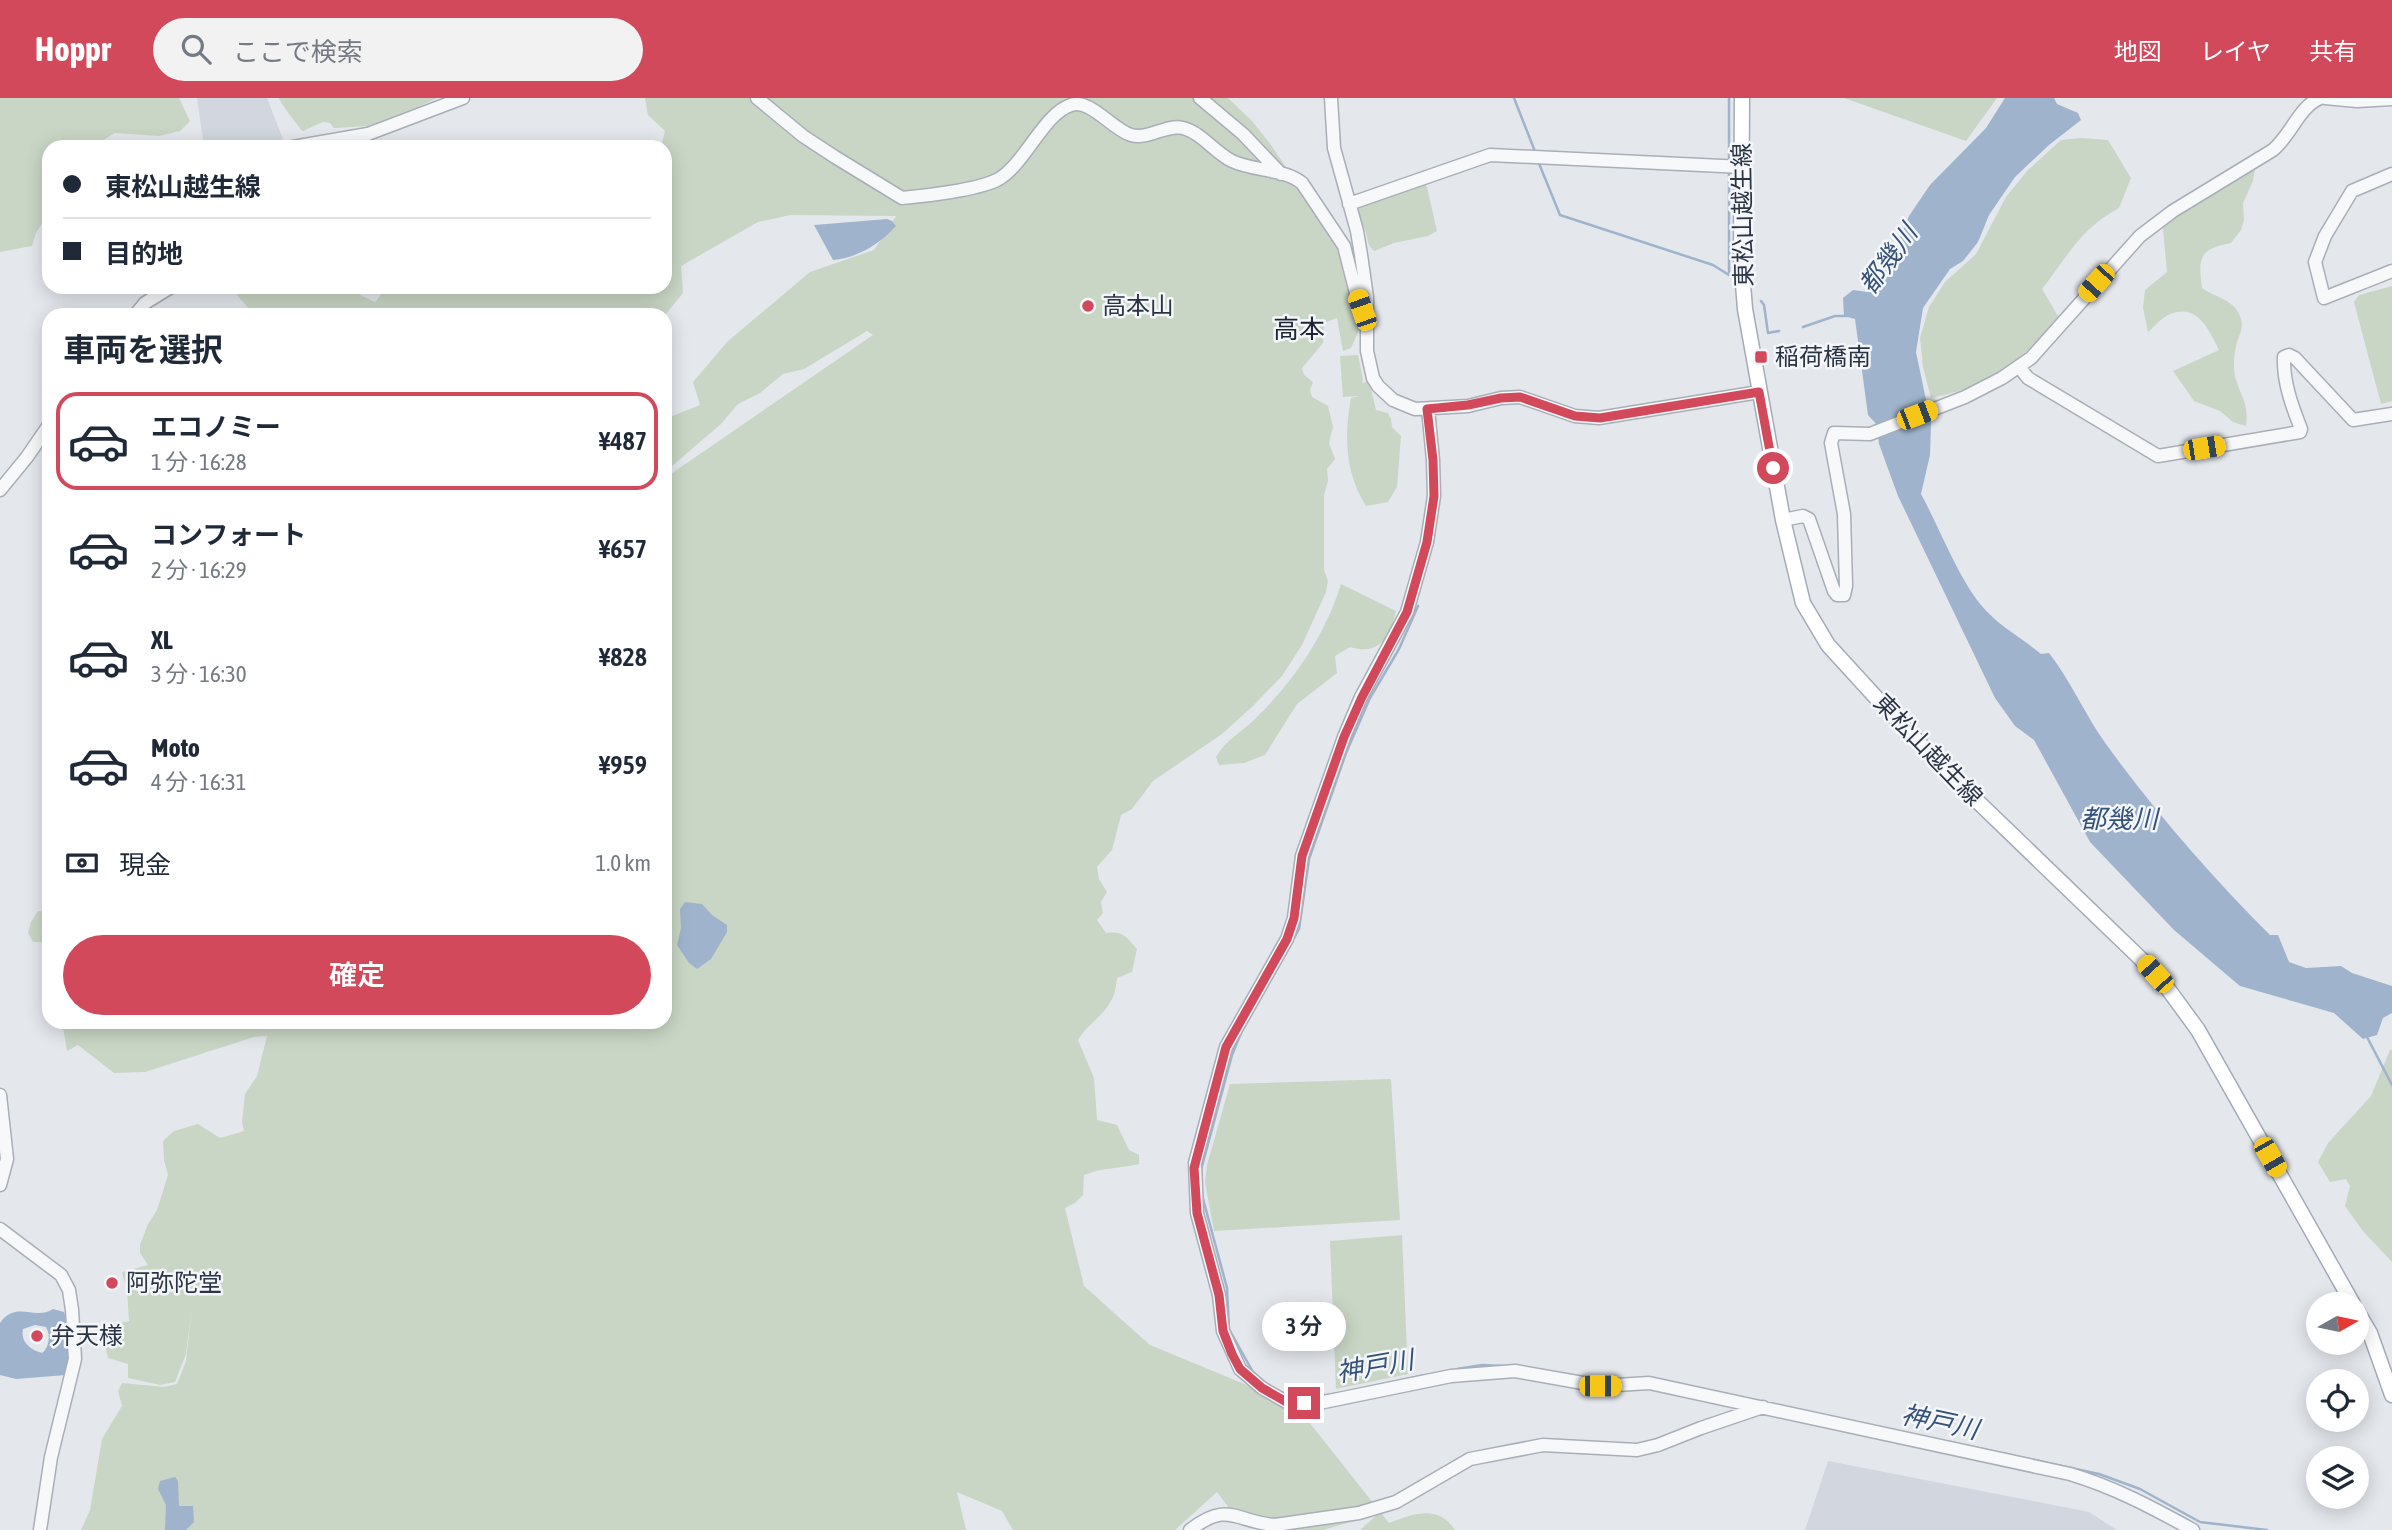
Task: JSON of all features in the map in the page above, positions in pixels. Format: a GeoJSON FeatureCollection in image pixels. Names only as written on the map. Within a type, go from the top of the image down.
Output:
{"type":"FeatureCollection","features":[{"type":"Feature","properties":{"kind":"main road","name":"東松山越生線"},"geometry":{"type":"LineString","coordinates":[[1742,98],[1741,259],[1745,309],[1783,520],[1800,593],[1820,635],[1947,771],[2141,959],[2168,989],[2197,1030],[2346,1292]]}},
{"type":"Feature","properties":{"kind":"main road"},"geometry":{"type":"LineString","coordinates":[[2370,1335],[2392,1395]]}},
{"type":"Feature","properties":{"kind":"street"},"geometry":{"type":"LineString","coordinates":[[333,140],[368,134],[463,98]]}},
{"type":"Feature","properties":{"kind":"street"},"geometry":{"type":"LineString","coordinates":[[757,98],[803,136],[902,198],[980,185],[997,179],[1012,168],[1060,110],[1073,103],[1087,106],[1132,135],[1144,135],[1165,127],[1194,132],[1232,161],[1294,177],[1302,183],[1344,246],[1356,293],[1367,316]]}},
{"type":"Feature","properties":{"kind":"street"},"geometry":{"type":"LineString","coordinates":[[1200,98],[1243,134],[1281,174]]}},
{"type":"Feature","properties":{"kind":"street"},"geometry":{"type":"LineString","coordinates":[[1331,98],[1334,148],[1361,255],[1367,316],[1367,351],[1373,378],[1393,400],[1415,409],[1427,409],[1520,397],[1575,416],[1600,418],[1759,392]]}},
{"type":"Feature","properties":{"kind":"street"},"geometry":{"type":"LineString","coordinates":[[1783,520],[1802,516],[1809,519],[1834,591],[1837,595],[1844,595],[1844,514],[1831,438],[1837,432],[1870,434],[1965,397],[2019,367],[2031,358],[2140,236],[2173,211],[2277,146],[2305,110],[2322,98],[2357,101],[2392,99]]}},
{"type":"Feature","properties":{"kind":"street"},"geometry":{"type":"LineString","coordinates":[[1349,204],[1490,155],[1743,167]]}},
{"type":"Feature","properties":{"kind":"street"},"geometry":{"type":"LineString","coordinates":[[2392,174],[2352,191],[2325,236],[2315,262],[2323,298],[2392,271]]}},
{"type":"Feature","properties":{"kind":"street"},"geometry":{"type":"LineString","coordinates":[[141,308],[160,294]]}},
{"type":"Feature","properties":{"kind":"street"},"geometry":{"type":"LineString","coordinates":[[2019,367],[2028,378],[2158,456],[2298,433],[2301,429],[2285,373],[2284,357],[2288,355],[2295,358],[2353,420],[2392,414]]}},
{"type":"Feature","properties":{"kind":"street"},"geometry":{"type":"LineString","coordinates":[[1427,409],[1434,496],[1427,542],[1407,612],[1344,737],[1302,856],[1294,918],[1287,939],[1226,1047],[1195,1164],[1197,1213],[1219,1295],[1227,1342],[1240,1369],[1278,1399],[1290,1404],[1319,1403],[1451,1376],[1515,1371],[1600,1386],[1649,1383],[2070,1474],[2105,1484],[2138,1499],[2193,1530]]}},
{"type":"Feature","properties":{"kind":"street"},"geometry":{"type":"LineString","coordinates":[[0,490],[42,435]]}},
{"type":"Feature","properties":{"kind":"street"},"geometry":{"type":"LineString","coordinates":[[0,1095],[6,1159],[0,1185]]}},
{"type":"Feature","properties":{"kind":"street"},"geometry":{"type":"LineString","coordinates":[[0,1229],[61,1275],[69,1290],[72,1310],[75,1359],[51,1457],[40,1530]]}},
{"type":"Feature","properties":{"kind":"street"},"geometry":{"type":"LineString","coordinates":[[1190,1530],[1200,1522],[1221,1513],[1232,1513],[1263,1524],[1275,1525],[1359,1513],[1396,1502],[1471,1459],[1543,1445],[1637,1450],[1763,1407]]}},
{"type":"Feature","properties":{"kind":"shaded area"},"geometry":{"type":"Polygon","coordinates":[[[197,98],[267,98],[283,139],[282,140],[203,140],[197,98]]]}},
{"type":"Feature","properties":{"kind":"shaded area"},"geometry":{"type":"Polygon","coordinates":[[[1828,1461],[2089,1512],[2117,1530],[1805,1530],[1828,1461]]]}},
{"type":"Feature","properties":{"kind":"green space"},"geometry":{"type":"Polygon","coordinates":[[[0,98],[179,98],[190,121],[180,131],[159,136],[115,133],[103,140],[42,140],[42,223],[32,246],[0,252],[0,98]]]}},
{"type":"Feature","properties":{"kind":"green space"},"geometry":{"type":"Polygon","coordinates":[[[279,98],[437,98],[396,118],[368,126],[334,128],[330,123],[323,122],[303,131],[279,98]]]}},
{"type":"Feature","properties":{"kind":"green space"},"geometry":{"type":"Polygon","coordinates":[[[645,98],[1228,98],[1252,121],[1271,145],[1341,248],[1360,328],[1351,348],[1343,351],[1337,318],[1324,323],[1323,343],[1302,368],[1304,375],[1313,382],[1310,390],[1312,397],[1328,406],[1333,427],[1329,443],[1335,459],[1327,469],[1328,481],[1324,495],[1324,570],[1328,581],[1326,592],[1302,645],[1282,676],[1222,734],[1153,781],[1132,809],[1121,815],[1112,850],[1097,867],[1099,879],[1107,892],[1101,902],[1103,913],[1097,920],[1106,933],[1121,934],[1137,949],[1132,972],[1117,978],[1108,1006],[1078,1040],[1094,1078],[1097,1120],[1117,1125],[1129,1150],[1139,1155],[1139,1164],[1084,1175],[1083,1195],[1065,1208],[1084,1286],[1150,1345],[1242,1383],[1305,1417],[1389,1523],[1425,1513],[1441,1517],[1455,1530],[1360,1530],[1378,1514],[1323,1530],[1283,1530],[1229,1508],[1217,1492],[1175,1530],[1013,1530],[1002,1511],[957,1492],[966,1530],[81,1530],[90,1510],[102,1439],[122,1406],[118,1391],[122,1383],[164,1387],[177,1384],[186,1361],[192,1306],[186,1354],[175,1382],[160,1385],[128,1378],[128,1364],[108,1358],[101,1327],[129,1321],[127,1291],[122,1272],[148,1265],[140,1253],[140,1245],[157,1210],[168,1175],[163,1141],[174,1131],[198,1124],[220,1138],[244,1131],[242,1122],[245,1094],[257,1076],[267,1036],[254,1037],[145,1072],[114,1073],[78,1045],[67,1051],[63,1029],[672,1029],[672,473],[873,335],[867,331],[804,369],[783,374],[760,393],[738,404],[721,424],[672,466],[672,416],[700,405],[693,382],[728,341],[810,272],[874,250],[896,216],[790,215],[758,222],[681,266],[683,293],[671,308],[248,308],[237,295],[359,294],[375,302],[381,294],[672,294],[672,140],[663,140],[665,131],[648,115],[645,98]]]}},
{"type":"Feature","properties":{"kind":"green space"},"geometry":{"type":"Polygon","coordinates":[[[1844,98],[1997,98],[1966,141],[1844,98]]]}},
{"type":"Feature","properties":{"kind":"green space"},"geometry":{"type":"Polygon","coordinates":[[[2061,140],[2108,140],[2131,178],[2119,208],[2085,234],[2042,289],[2058,316],[2030,348],[2004,370],[1973,386],[1931,398],[1923,367],[1920,338],[1929,307],[1945,282],[1976,254],[2006,197],[2028,170],[2061,140]]]}},
{"type":"Feature","properties":{"kind":"green space"},"geometry":{"type":"Polygon","coordinates":[[[2255,169],[2253,181],[2243,203],[2244,220],[2241,230],[2231,243],[2207,252],[2203,256],[2200,269],[2202,288],[2224,299],[2240,316],[2241,328],[2234,369],[2246,409],[2246,426],[2233,422],[2220,411],[2194,401],[2173,371],[2219,350],[2201,320],[2188,312],[2180,312],[2167,315],[2148,332],[2143,308],[2145,290],[2167,272],[2163,228],[2183,211],[2255,169]]]}},
{"type":"Feature","properties":{"kind":"green space"},"geometry":{"type":"Polygon","coordinates":[[[1423,182],[1427,187],[1437,231],[1374,251],[1368,243],[1357,207],[1423,182]]]}},
{"type":"Feature","properties":{"kind":"green space"},"geometry":{"type":"Polygon","coordinates":[[[2392,286],[2392,401],[2381,404],[2354,302],[2359,295],[2392,286]]]}},
{"type":"Feature","properties":{"kind":"green space"},"geometry":{"type":"Polygon","coordinates":[[[1358,355],[1362,383],[1369,381],[1376,410],[1388,413],[1392,427],[1401,436],[1397,487],[1388,502],[1366,506],[1354,481],[1347,440],[1351,398],[1360,396],[1343,397],[1340,356],[1358,355]]]}},
{"type":"Feature","properties":{"kind":"green space"},"geometry":{"type":"Polygon","coordinates":[[[1341,584],[1396,611],[1387,636],[1369,649],[1350,647],[1335,656],[1337,673],[1297,704],[1265,755],[1244,763],[1219,765],[1216,757],[1220,751],[1272,702],[1308,655],[1327,621],[1341,584]]]}},
{"type":"Feature","properties":{"kind":"green space"},"geometry":{"type":"Polygon","coordinates":[[[38,911],[42,911],[42,942],[33,942],[28,933],[38,911]]]}},
{"type":"Feature","properties":{"kind":"green space"},"geometry":{"type":"Polygon","coordinates":[[[2390,1050],[2392,1262],[2362,1230],[2345,1206],[2350,1186],[2346,1179],[2330,1182],[2318,1162],[2328,1143],[2371,1096],[2390,1050]]]}},
{"type":"Feature","properties":{"kind":"green space"},"geometry":{"type":"Polygon","coordinates":[[[1391,1079],[1400,1220],[1214,1231],[1205,1182],[1207,1165],[1230,1084],[1391,1079]]]}},
{"type":"Feature","properties":{"kind":"green space"},"geometry":{"type":"Polygon","coordinates":[[[1402,1235],[1408,1374],[1336,1389],[1330,1241],[1402,1235]]]}},
{"type":"Feature","properties":{"kind":"water","name":"都幾川"},"geometry":{"type":"Polygon","coordinates":[[[2005,98],[2054,98],[2057,104],[2078,113],[2081,120],[2015,177],[1989,215],[1978,242],[1963,261],[1950,269],[1923,308],[1916,352],[1931,424],[1930,455],[1921,494],[1956,566],[1981,605],[2002,625],[2041,654],[2049,653],[2098,733],[2144,794],[2184,843],[2248,913],[2270,935],[2278,935],[2289,962],[2306,968],[2341,966],[2352,973],[2392,986],[2392,1013],[2383,1018],[2377,1035],[2363,1039],[2334,1013],[2240,986],[2174,930],[2090,842],[2034,740],[2015,726],[1995,698],[1898,496],[1879,444],[1877,425],[1868,415],[1855,319],[1844,316],[1843,298],[1853,290],[1868,292],[1888,265],[1909,216],[1930,185],[1986,128],[2005,98]]]}},
{"type":"Feature","properties":{"kind":"water"},"geometry":{"type":"Polygon","coordinates":[[[887,219],[896,226],[883,239],[859,253],[833,260],[814,225],[887,219]]]}},
{"type":"Feature","properties":{"kind":"water"},"geometry":{"type":"Polygon","coordinates":[[[685,902],[702,904],[727,925],[727,932],[711,959],[697,969],[689,963],[677,945],[681,928],[680,909],[685,902]]]}},
{"type":"Feature","properties":{"kind":"water"},"geometry":{"type":"Polygon","coordinates":[[[53,1309],[64,1312],[67,1320],[70,1344],[66,1375],[16,1379],[0,1375],[0,1323],[12,1313],[46,1312],[53,1309]],[[35,1325],[23,1329],[22,1333],[27,1344],[42,1353],[48,1341],[46,1327],[35,1325]]]}},
{"type":"Feature","properties":{"kind":"water"},"geometry":{"type":"Polygon","coordinates":[[[175,1477],[178,1481],[179,1506],[193,1506],[194,1522],[186,1530],[165,1530],[166,1505],[158,1489],[160,1481],[175,1477]]]}},
{"type":"Feature","properties":{"kind":"waterway"},"geometry":{"type":"LineString","coordinates":[[1514,98],[1536,154]]}},
{"type":"Feature","properties":{"kind":"waterway"},"geometry":{"type":"LineString","coordinates":[[1729,98],[1729,161]]}},
{"type":"Feature","properties":{"kind":"waterway"},"geometry":{"type":"LineString","coordinates":[[1538,161],[1560,215],[1713,265],[1729,275]]}},
{"type":"Feature","properties":{"kind":"waterway"},"geometry":{"type":"LineString","coordinates":[[1729,171],[1729,273]]}},
{"type":"Feature","properties":{"kind":"waterway"},"geometry":{"type":"LineString","coordinates":[[1761,301],[1768,333],[1779,331]]}},
{"type":"Feature","properties":{"kind":"waterway"},"geometry":{"type":"LineString","coordinates":[[1803,327],[1835,316],[1847,316]]}},
{"type":"Feature","properties":{"kind":"waterway","name":"神戸川"},"geometry":{"type":"LineString","coordinates":[[1294,938],[1299,929],[1309,859],[1346,753],[1370,698],[1399,649],[1418,606]]}},
{"type":"Feature","properties":{"kind":"waterway","name":"神戸川"},"geometry":{"type":"LineString","coordinates":[[1258,1002],[1286,953]]}},
{"type":"Feature","properties":{"kind":"waterway","name":"神戸川"},"geometry":{"type":"LineString","coordinates":[[1201,1170],[1232,1055],[1241,1033]]}},
{"type":"Feature","properties":{"kind":"waterway"},"geometry":{"type":"LineString","coordinates":[[2367,1037],[2392,1085]]}},
{"type":"Feature","properties":{"kind":"waterway","name":"神戸川"},"geometry":{"type":"LineString","coordinates":[[1202,1195],[1227,1288],[1229,1329],[1254,1374]]}},
{"type":"Feature","properties":{"kind":"waterway","name":"神戸川"},"geometry":{"type":"LineString","coordinates":[[1457,1369],[1482,1365],[1503,1366]]}},
{"type":"Feature","properties":{"kind":"waterway","name":"神戸川"},"geometry":{"type":"LineString","coordinates":[[1288,1397],[1321,1396],[1426,1375]]}},
{"type":"Feature","properties":{"kind":"waterway","name":"神戸川"},"geometry":{"type":"LineString","coordinates":[[1950,1442],[2099,1474],[2140,1489],[2200,1522],[2267,1530]]}},
{"type":"Feature","properties":{"kind":"place","name":"高本山"},"geometry":{"type":"Point","coordinates":[1088,306]}},
{"type":"Feature","properties":{"kind":"place","name":"稲荷橋南"},"geometry":{"type":"Point","coordinates":[1761,357]}},
{"type":"Feature","properties":{"kind":"place","name":"阿弥陀堂"},"geometry":{"type":"Point","coordinates":[112,1283]}},
{"type":"Feature","properties":{"kind":"place","name":"弁天様"},"geometry":{"type":"Point","coordinates":[37,1336]}},
{"type":"Feature","properties":{"kind":"district","name":"高本"},"geometry":{"type":"Point","coordinates":[1299,329]}},
{"type":"Feature","properties":{"kind":"route"},"geometry":{"type":"LineString","coordinates":[[1304,1403],[1290,1404],[1278,1399],[1251,1380],[1240,1369],[1232,1354],[1223,1331],[1219,1295],[1197,1213],[1194,1168],[1226,1047],[1287,939],[1294,918],[1302,856],[1344,737],[1407,612],[1427,542],[1434,496],[1430,419],[1427,409],[1520,397],[1575,416],[1600,418],[1759,392],[1773,468]]}}]}
